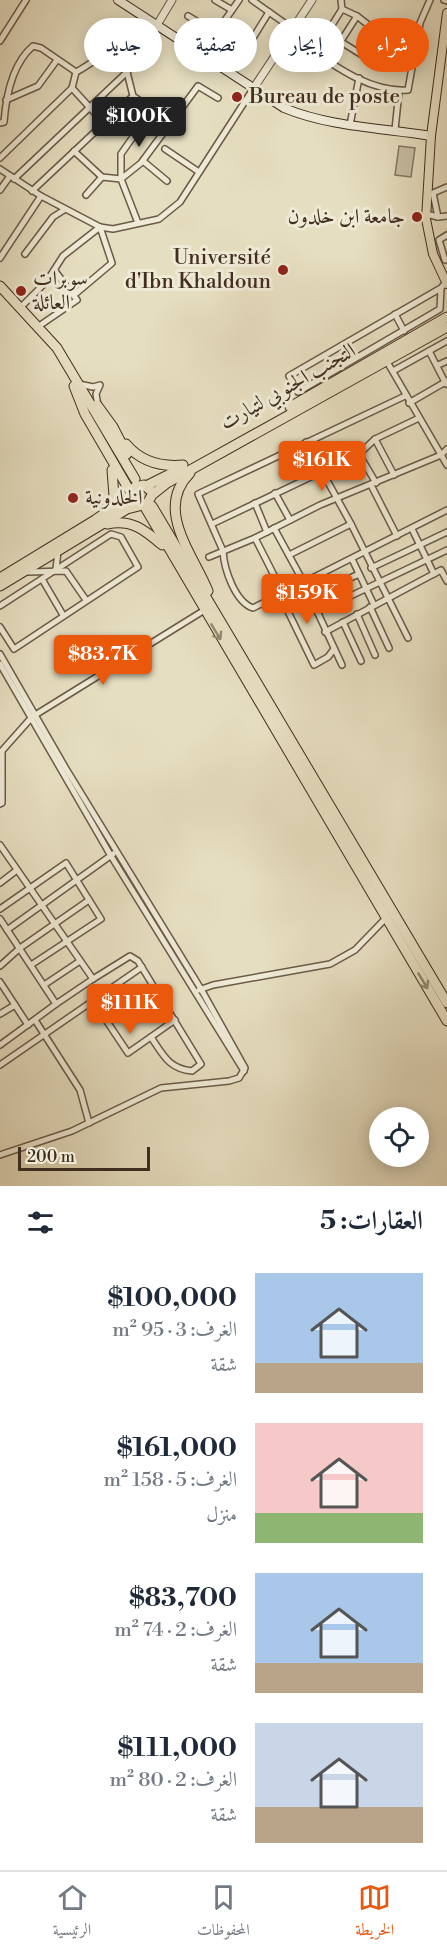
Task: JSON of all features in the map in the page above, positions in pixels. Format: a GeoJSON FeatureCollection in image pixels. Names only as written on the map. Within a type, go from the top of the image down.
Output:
{"type":"FeatureCollection","features":[{"type":"Feature","properties":{"kind":"highway"},"geometry":{"type":"LineString","coordinates":[[0,286],[39,326],[139,483]]}},
{"type":"Feature","properties":{"kind":"highway"},"geometry":{"type":"LineString","coordinates":[[0,294],[40,336],[76,385],[99,407],[134,452],[148,461],[167,466],[191,467],[175,496],[175,518],[198,566],[212,605]]}},
{"type":"Feature","properties":{"kind":"highway","name":"التجنب الجنوبي لتيارت"},"geometry":{"type":"LineString","coordinates":[[0,586],[58,551],[97,523],[131,494],[139,483],[191,467],[386,360],[445,322]]}},
{"type":"Feature","properties":{"kind":"highway","name":"التجنب الجنوبي لتيارت"},"geometry":{"type":"LineString","coordinates":[[0,578],[97,523],[146,503],[167,483],[191,467],[445,322]]}},
{"type":"Feature","properties":{"kind":"highway"},"geometry":{"type":"LineString","coordinates":[[76,385],[78,402],[131,494],[146,503],[192,563],[212,605],[386,918],[447,1021]]}},
{"type":"Feature","properties":{"kind":"highway"},"geometry":{"type":"LineString","coordinates":[[113,427],[139,483],[162,545],[447,1003]]}},
{"type":"Feature","properties":{"kind":"highway"},"geometry":{"type":"LineString","coordinates":[[97,523],[110,504],[115,488],[113,472],[98,437]]}},
{"type":"Feature","properties":{"kind":"highway"},"geometry":{"type":"LineString","coordinates":[[146,503],[201,607]]}},
{"type":"Feature","properties":{"kind":"highway"},"geometry":{"type":"LineString","coordinates":[[97,523],[131,523],[139,526],[162,545]]}},
{"type":"Feature","properties":{"kind":"main road"},"geometry":{"type":"LineString","coordinates":[[118,0],[130,3],[148,18]]}},
{"type":"Feature","properties":{"kind":"main road"},"geometry":{"type":"LineString","coordinates":[[446,285],[433,254],[426,214],[431,136],[447,13]]}},
{"type":"Feature","properties":{"kind":"main road"},"geometry":{"type":"LineString","coordinates":[[162,28],[253,89],[298,114],[350,125],[431,136]]}},
{"type":"Feature","properties":{"kind":"main road"},"geometry":{"type":"LineString","coordinates":[[445,322],[447,311]]}},
{"type":"Feature","properties":{"kind":"street"},"geometry":{"type":"LineString","coordinates":[[0,41],[26,0]]}},
{"type":"Feature","properties":{"kind":"street"},"geometry":{"type":"LineString","coordinates":[[161,18],[172,0]]}},
{"type":"Feature","properties":{"kind":"street"},"geometry":{"type":"LineString","coordinates":[[215,0],[232,10]]}},
{"type":"Feature","properties":{"kind":"street"},"geometry":{"type":"LineString","coordinates":[[188,16],[216,33],[239,0]]}},
{"type":"Feature","properties":{"kind":"street"},"geometry":{"type":"LineString","coordinates":[[252,0],[276,18]]}},
{"type":"Feature","properties":{"kind":"street"},"geometry":{"type":"LineString","coordinates":[[300,18],[312,0]]}},
{"type":"Feature","properties":{"kind":"street"},"geometry":{"type":"LineString","coordinates":[[336,18],[342,9],[341,0]]}},
{"type":"Feature","properties":{"kind":"street"},"geometry":{"type":"LineString","coordinates":[[344,68],[359,78],[385,89],[408,90],[411,86],[420,23],[430,0]]}},
{"type":"Feature","properties":{"kind":"street"},"geometry":{"type":"LineString","coordinates":[[342,9],[357,16],[381,35],[382,39],[370,60],[344,43]]}},
{"type":"Feature","properties":{"kind":"street"},"geometry":{"type":"LineString","coordinates":[[257,31],[269,12]]}},
{"type":"Feature","properties":{"kind":"street"},"geometry":{"type":"LineString","coordinates":[[344,36],[357,16]]}},
{"type":"Feature","properties":{"kind":"street"},"geometry":{"type":"LineString","coordinates":[[0,123],[4,122],[5,100],[18,66],[33,46],[41,48],[76,72]]}},
{"type":"Feature","properties":{"kind":"street"},"geometry":{"type":"LineString","coordinates":[[5,100],[38,86],[57,60]]}},
{"type":"Feature","properties":{"kind":"street"},"geometry":{"type":"LineString","coordinates":[[0,169],[40,196],[100,228],[113,229],[159,219],[180,202],[269,65]]}},
{"type":"Feature","properties":{"kind":"street"},"geometry":{"type":"LineString","coordinates":[[0,158],[72,88],[76,72],[84,68]]}},
{"type":"Feature","properties":{"kind":"street"},"geometry":{"type":"LineString","coordinates":[[0,190],[127,72],[133,96],[171,122]]}},
{"type":"Feature","properties":{"kind":"street"},"geometry":{"type":"LineString","coordinates":[[350,125],[359,78]]}},
{"type":"Feature","properties":{"kind":"street"},"geometry":{"type":"LineString","coordinates":[[74,151],[102,177],[121,179],[143,161],[198,86],[218,99]]}},
{"type":"Feature","properties":{"kind":"street"},"geometry":{"type":"LineString","coordinates":[[72,88],[103,122]]}},
{"type":"Feature","properties":{"kind":"street"},"geometry":{"type":"LineString","coordinates":[[395,130],[399,91]]}},
{"type":"Feature","properties":{"kind":"street"},"geometry":{"type":"LineString","coordinates":[[32,191],[133,96]]}},
{"type":"Feature","properties":{"kind":"street"},"geometry":{"type":"LineString","coordinates":[[138,223],[121,179],[121,154],[149,114]]}},
{"type":"Feature","properties":{"kind":"street"},"geometry":{"type":"LineString","coordinates":[[165,148],[199,172]]}},
{"type":"Feature","properties":{"kind":"street"},"geometry":{"type":"LineString","coordinates":[[143,161],[167,181]]}},
{"type":"Feature","properties":{"kind":"street"},"geometry":{"type":"LineString","coordinates":[[86,195],[102,177]]}},
{"type":"Feature","properties":{"kind":"street"},"geometry":{"type":"LineString","coordinates":[[438,217],[433,193],[447,187]]}},
{"type":"Feature","properties":{"kind":"street"},"geometry":{"type":"LineString","coordinates":[[0,258],[40,196]]}},
{"type":"Feature","properties":{"kind":"street"},"geometry":{"type":"LineString","coordinates":[[25,254],[53,217],[64,210]]}},
{"type":"Feature","properties":{"kind":"street"},"geometry":{"type":"LineString","coordinates":[[426,214],[438,217],[447,216]]}},
{"type":"Feature","properties":{"kind":"street"},"geometry":{"type":"LineString","coordinates":[[21,307],[54,272],[63,256],[100,228]]}},
{"type":"Feature","properties":{"kind":"street"},"geometry":{"type":"LineString","coordinates":[[74,295],[112,263],[100,228]]}},
{"type":"Feature","properties":{"kind":"street"},"geometry":{"type":"LineString","coordinates":[[445,261],[439,240],[447,236]]}},
{"type":"Feature","properties":{"kind":"street"},"geometry":{"type":"LineString","coordinates":[[39,326],[78,300],[54,272]]}},
{"type":"Feature","properties":{"kind":"street"},"geometry":{"type":"LineString","coordinates":[[446,285],[440,309],[298,392],[289,375],[446,285]]}},
{"type":"Feature","properties":{"kind":"street"},"geometry":{"type":"LineString","coordinates":[[394,314],[404,331]]}},
{"type":"Feature","properties":{"kind":"street"},"geometry":{"type":"LineString","coordinates":[[393,371],[447,341]]}},
{"type":"Feature","properties":{"kind":"street"},"geometry":{"type":"LineString","coordinates":[[409,403],[446,383],[429,351]]}},
{"type":"Feature","properties":{"kind":"street"},"geometry":{"type":"LineString","coordinates":[[386,360],[447,465]]}},
{"type":"Feature","properties":{"kind":"street"},"geometry":{"type":"LineString","coordinates":[[438,365],[447,362]]}},
{"type":"Feature","properties":{"kind":"street"},"geometry":{"type":"LineString","coordinates":[[76,385],[93,387],[100,385],[96,400],[99,407]]}},
{"type":"Feature","properties":{"kind":"street"},"geometry":{"type":"LineString","coordinates":[[405,396],[198,494],[241,600],[253,608],[447,510]]}},
{"type":"Feature","properties":{"kind":"street"},"geometry":{"type":"LineString","coordinates":[[212,524],[359,454],[375,439],[419,418]]}},
{"type":"Feature","properties":{"kind":"street"},"geometry":{"type":"LineString","coordinates":[[375,439],[394,475]]}},
{"type":"Feature","properties":{"kind":"street"},"geometry":{"type":"LineString","coordinates":[[306,442],[351,524],[408,638]]}},
{"type":"Feature","properties":{"kind":"street"},"geometry":{"type":"LineString","coordinates":[[209,557],[441,455],[447,449]]}},
{"type":"Feature","properties":{"kind":"street"},"geometry":{"type":"LineString","coordinates":[[359,454],[397,536]]}},
{"type":"Feature","properties":{"kind":"street"},"geometry":{"type":"LineString","coordinates":[[275,494],[290,520]]}},
{"type":"Feature","properties":{"kind":"street"},"geometry":{"type":"LineString","coordinates":[[255,503],[267,532]]}},
{"type":"Feature","properties":{"kind":"street"},"geometry":{"type":"LineString","coordinates":[[289,555],[351,524]]}},
{"type":"Feature","properties":{"kind":"street"},"geometry":{"type":"LineString","coordinates":[[274,528],[304,583],[342,664]]}},
{"type":"Feature","properties":{"kind":"street"},"geometry":{"type":"LineString","coordinates":[[412,529],[434,574]]}},
{"type":"Feature","properties":{"kind":"street"},"geometry":{"type":"LineString","coordinates":[[371,567],[447,532]]}},
{"type":"Feature","properties":{"kind":"street"},"geometry":{"type":"LineString","coordinates":[[0,606],[111,534],[121,537],[138,567],[14,649],[0,627]]}},
{"type":"Feature","properties":{"kind":"street"},"geometry":{"type":"LineString","coordinates":[[255,538],[314,665],[328,657],[334,649]]}},
{"type":"Feature","properties":{"kind":"street"},"geometry":{"type":"LineString","coordinates":[[316,612],[447,550]]}},
{"type":"Feature","properties":{"kind":"street"},"geometry":{"type":"LineString","coordinates":[[56,569],[58,551]]}},
{"type":"Feature","properties":{"kind":"street"},"geometry":{"type":"LineString","coordinates":[[352,559],[389,648]]}},
{"type":"Feature","properties":{"kind":"street"},"geometry":{"type":"LineString","coordinates":[[23,572],[56,569],[66,571],[86,600]]}},
{"type":"Feature","properties":{"kind":"street"},"geometry":{"type":"LineString","coordinates":[[325,632],[441,570],[447,581]]}},
{"type":"Feature","properties":{"kind":"street"},"geometry":{"type":"LineString","coordinates":[[286,608],[359,574]]}},
{"type":"Feature","properties":{"kind":"street"},"geometry":{"type":"LineString","coordinates":[[42,579],[63,615]]}},
{"type":"Feature","properties":{"kind":"street"},"geometry":{"type":"LineString","coordinates":[[0,804],[1,753],[34,716],[201,607]]}},
{"type":"Feature","properties":{"kind":"street"},"geometry":{"type":"LineString","coordinates":[[357,614],[375,655]]}},
{"type":"Feature","properties":{"kind":"street"},"geometry":{"type":"LineString","coordinates":[[343,622],[361,661]]}},
{"type":"Feature","properties":{"kind":"street"},"geometry":{"type":"LineString","coordinates":[[0,654],[82,802],[198,991],[244,1071],[239,1078],[223,1083],[182,1084],[160,1088],[89,1123],[0,1155]]}},
{"type":"Feature","properties":{"kind":"street"},"geometry":{"type":"LineString","coordinates":[[0,664],[34,716]]}},
{"type":"Feature","properties":{"kind":"street"},"geometry":{"type":"LineString","coordinates":[[0,680],[7,675]]}},
{"type":"Feature","properties":{"kind":"street"},"geometry":{"type":"LineString","coordinates":[[0,845],[2,853],[17,870],[93,979]]}},
{"type":"Feature","properties":{"kind":"street"},"geometry":{"type":"LineString","coordinates":[[8,930],[43,907],[113,854]]}},
{"type":"Feature","properties":{"kind":"street"},"geometry":{"type":"LineString","coordinates":[[0,909],[66,863],[101,919],[31,965]]}},
{"type":"Feature","properties":{"kind":"street"},"geometry":{"type":"LineString","coordinates":[[0,883],[17,870]]}},
{"type":"Feature","properties":{"kind":"street"},"geometry":{"type":"LineString","coordinates":[[0,966],[20,948],[89,900]]}},
{"type":"Feature","properties":{"kind":"street"},"geometry":{"type":"LineString","coordinates":[[198,991],[330,964],[355,950],[386,918]]}},
{"type":"Feature","properties":{"kind":"street"},"geometry":{"type":"LineString","coordinates":[[0,919],[56,1004]]}},
{"type":"Feature","properties":{"kind":"street"},"geometry":{"type":"LineString","coordinates":[[0,1045],[56,1004],[130,956],[142,967],[201,1064],[192,1071],[177,1069],[170,1064],[152,1037]]}},
{"type":"Feature","properties":{"kind":"street"},"geometry":{"type":"LineString","coordinates":[[44,985],[80,961]]}},
{"type":"Feature","properties":{"kind":"street"},"geometry":{"type":"LineString","coordinates":[[0,1065],[142,967]]}},
{"type":"Feature","properties":{"kind":"street"},"geometry":{"type":"LineString","coordinates":[[0,982],[28,1025]]}},
{"type":"Feature","properties":{"kind":"street"},"geometry":{"type":"LineString","coordinates":[[94,1002],[128,1053],[175,1020]]}},
{"type":"Feature","properties":{"kind":"street"},"geometry":{"type":"LineString","coordinates":[[0,1014],[15,1005]]}},
{"type":"Feature","properties":{"kind":"street"},"geometry":{"type":"LineString","coordinates":[[35,1020],[80,1090],[89,1123]]}},
{"type":"Feature","properties":{"kind":"shaded area"},"geometry":{"type":"Polygon","coordinates":[[[399,146],[415,148],[411,177],[395,175],[399,146]]]}},
{"type":"Feature","properties":{"kind":"tunnel"},"geometry":{"type":"LineString","coordinates":[[136,480],[152,506]]}},
{"type":"Feature","properties":{"kind":"place","name":"Bureau de poste"},"geometry":{"type":"Point","coordinates":[237,97]}},
{"type":"Feature","properties":{"kind":"place","name":"جامعة ابن خلدون"},"geometry":{"type":"Point","coordinates":[417,217]}},
{"type":"Feature","properties":{"kind":"place","name":"Université d'Ibn Khaldoun"},"geometry":{"type":"Point","coordinates":[283,270]}},
{"type":"Feature","properties":{"kind":"place","name":"سوبرات العائلة"},"geometry":{"type":"Point","coordinates":[21,291]}},
{"type":"Feature","properties":{"kind":"place","name":"الخلدونية"},"geometry":{"type":"Point","coordinates":[73,498]}}]}
